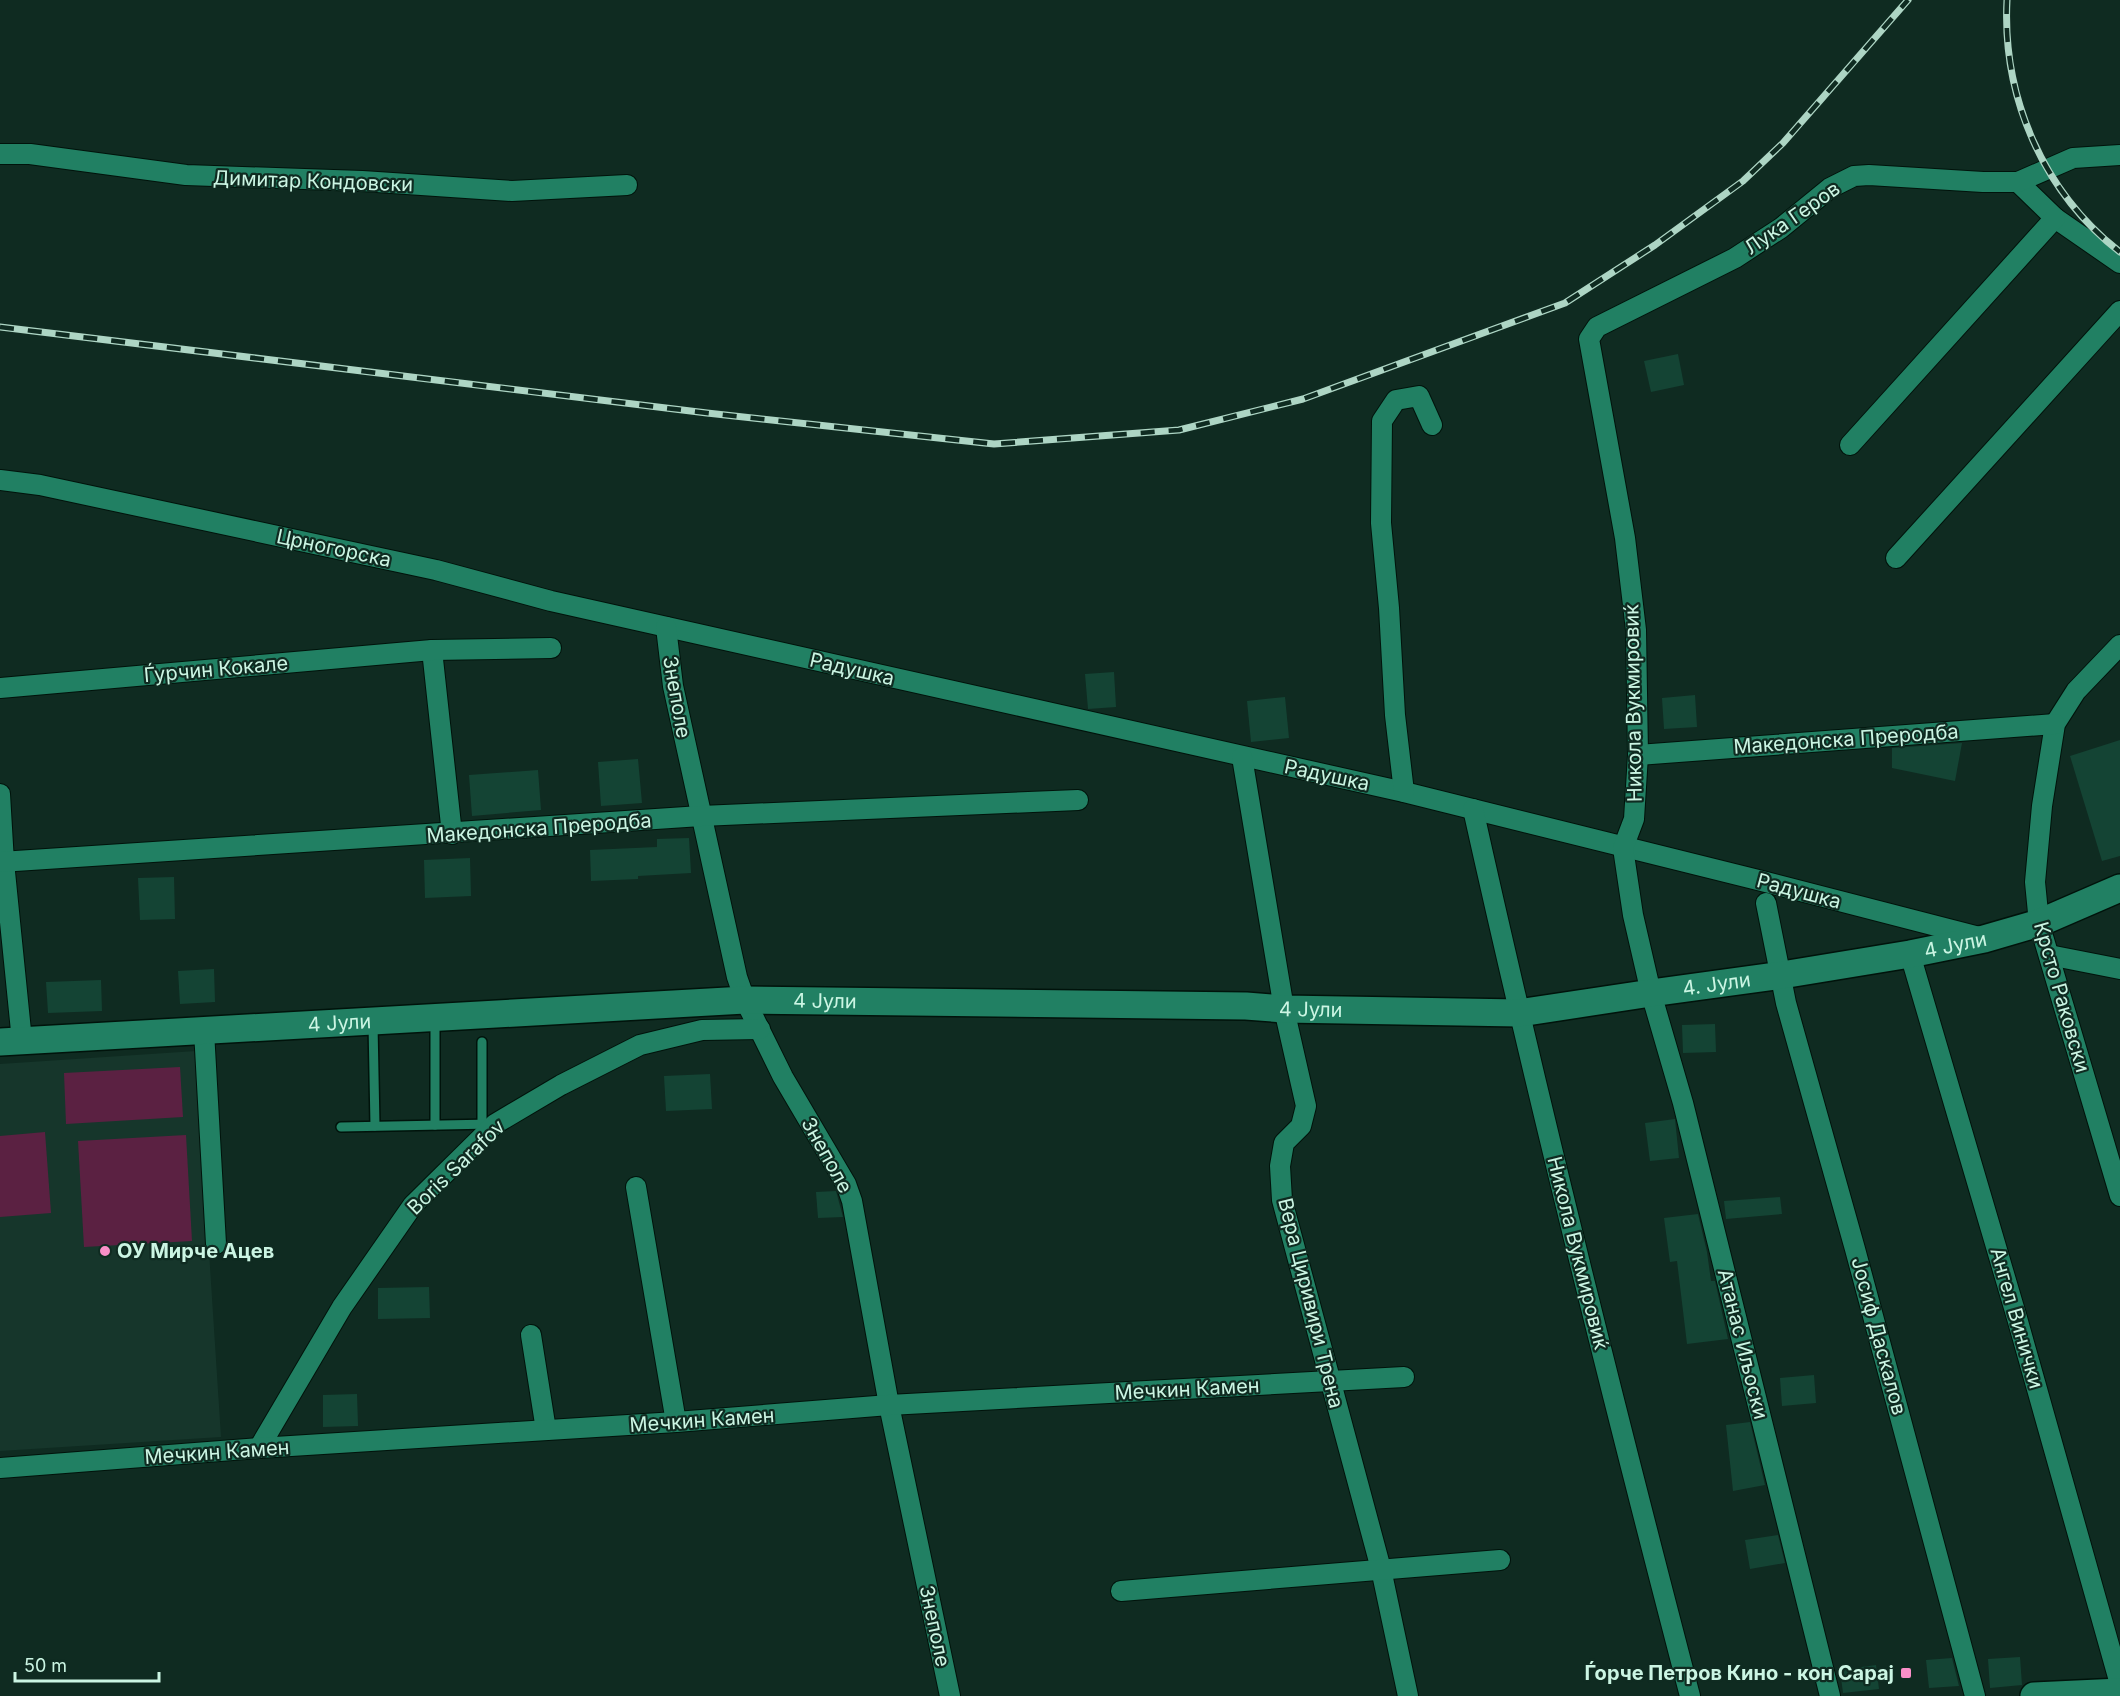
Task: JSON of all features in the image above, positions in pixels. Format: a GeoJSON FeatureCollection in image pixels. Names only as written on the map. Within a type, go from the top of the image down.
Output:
{"type":"FeatureCollection","features":[{"type":"Feature","properties":{"kind":"street","name":"Димитар Кондовски"},"geometry":{"type":"LineString","coordinates":[[0,154],[30,154],[186,176],[362,181],[512,190],[627,185]]}},
{"type":"Feature","properties":{"kind":"street","name":"Лука Геров"},"geometry":{"type":"LineString","coordinates":[[1589,339],[1597,327],[1735,258],[1782,228],[1830,188],[1854,176],[1869,174],[1983,182],[2018,182],[2073,158],[2120,155]]}},
{"type":"Feature","properties":{"kind":"street"},"geometry":{"type":"LineString","coordinates":[[2018,182],[2055,218],[2120,263]]}},
{"type":"Feature","properties":{"kind":"street"},"geometry":{"type":"LineString","coordinates":[[1850,445],[2055,218]]}},
{"type":"Feature","properties":{"kind":"street"},"geometry":{"type":"LineString","coordinates":[[1896,558],[2120,311]]}},
{"type":"Feature","properties":{"kind":"street","name":"Никола Вукмировиќ"},"geometry":{"type":"LineString","coordinates":[[1589,339],[1625,538],[1636,630],[1638,755],[1634,819],[1623,848],[1633,915],[1651,993]]}},
{"type":"Feature","properties":{"kind":"street"},"geometry":{"type":"LineString","coordinates":[[1404,792],[1395,715],[1381,523],[1383,421],[1396,400],[1419,396],[1432,425]]}},
{"type":"Feature","properties":{"kind":"street","name":"Црногорска"},"geometry":{"type":"LineString","coordinates":[[0,480],[40,484],[436,570],[551,601],[666,627]]}},
{"type":"Feature","properties":{"kind":"street","name":"Радушка"},"geometry":{"type":"LineString","coordinates":[[666,627],[1404,792],[1984,939]]}},
{"type":"Feature","properties":{"kind":"street","name":"Знеполе"},"geometry":{"type":"LineString","coordinates":[[666,627],[673,686],[737,977],[745,1000],[783,1077],[846,1184],[852,1201],[890,1405],[950,1696]]}},
{"type":"Feature","properties":{"kind":"street"},"geometry":{"type":"LineString","coordinates":[[2055,724],[2076,691],[2120,645]]}},
{"type":"Feature","properties":{"kind":"street","name":"Ѓурчин Кокале"},"geometry":{"type":"LineString","coordinates":[[0,688],[432,650],[551,648]]}},
{"type":"Feature","properties":{"kind":"street"},"geometry":{"type":"LineString","coordinates":[[432,650],[452,834]]}},
{"type":"Feature","properties":{"kind":"street","name":"Македонска Преродба"},"geometry":{"type":"LineString","coordinates":[[1638,755],[2055,724]]}},
{"type":"Feature","properties":{"kind":"street","name":"Крсто Раковски"},"geometry":{"type":"LineString","coordinates":[[2055,724],[2042,806],[2035,882],[2039,923],[2120,1196]]}},
{"type":"Feature","properties":{"kind":"street","name":"Вера Циривири Трена"},"geometry":{"type":"LineString","coordinates":[[1242,757],[1284,1009],[1306,1106],[1301,1126],[1284,1143],[1280,1166],[1282,1200],[1381,1569],[1408,1696]]}},
{"type":"Feature","properties":{"kind":"street"},"geometry":{"type":"LineString","coordinates":[[0,794],[11,1041]]}},
{"type":"Feature","properties":{"kind":"street","name":"Македонска Преродба"},"geometry":{"type":"LineString","coordinates":[[2,862],[701,816],[1078,800]]}},
{"type":"Feature","properties":{"kind":"street","name":"Никола Вукмировиќ"},"geometry":{"type":"LineString","coordinates":[[1473,809],[1518,1014],[1626,1450],[1690,1696]]}},
{"type":"Feature","properties":{"kind":"street","name":"4 Јули"},"geometry":{"type":"LineString","coordinates":[[1782,975],[1984,939],[2039,923],[2120,888]]}},
{"type":"Feature","properties":{"kind":"street","name":"Јосиф Даскалов"},"geometry":{"type":"LineString","coordinates":[[1766,903],[1786,1003],[1856,1249],[1975,1696]]}},
{"type":"Feature","properties":{"kind":"street","name":"Ангел Винички"},"geometry":{"type":"LineString","coordinates":[[1910,954],[2020,1329],[2120,1684]]}},
{"type":"Feature","properties":{"kind":"street"},"geometry":{"type":"LineString","coordinates":[[2049,955],[2120,969]]}},
{"type":"Feature","properties":{"kind":"street","name":"4. Јули"},"geometry":{"type":"LineString","coordinates":[[1651,993],[1782,975]]}},
{"type":"Feature","properties":{"kind":"street","name":"4 Јули"},"geometry":{"type":"LineString","coordinates":[[11,1041],[745,1000],[1246,1006],[1284,1009],[1518,1014],[1651,993]]}},
{"type":"Feature","properties":{"kind":"street","name":"Aтанас Иљоски"},"geometry":{"type":"LineString","coordinates":[[1651,993],[1683,1103],[1830,1696]]}},
{"type":"Feature","properties":{"kind":"street","name":"Boris Sarafov"},"geometry":{"type":"LineString","coordinates":[[258,1448],[342,1307],[413,1205],[489,1124],[640,1044],[702,1030],[760,1029]]}},
{"type":"Feature","properties":{"kind":"street"},"geometry":{"type":"LineString","coordinates":[[204,1031],[216,1244]]}},
{"type":"Feature","properties":{"kind":"street"},"geometry":{"type":"LineString","coordinates":[[636,1187],[676,1422]]}},
{"type":"Feature","properties":{"kind":"street"},"geometry":{"type":"LineString","coordinates":[[531,1335],[546,1430]]}},
{"type":"Feature","properties":{"kind":"street","name":"Мечкин Камен"},"geometry":{"type":"LineString","coordinates":[[0,1468],[258,1448],[676,1422],[890,1405],[1404,1377]]}},
{"type":"Feature","properties":{"kind":"street"},"geometry":{"type":"LineString","coordinates":[[1121,1591],[1500,1560]]}},
{"type":"Feature","properties":{"kind":"street"},"geometry":{"type":"LineString","coordinates":[[2034,1696],[2120,1692]]}},
{"type":"Feature","properties":{"kind":"lane"},"geometry":{"type":"LineString","coordinates":[[435,1018],[435,1125]]}},
{"type":"Feature","properties":{"kind":"lane"},"geometry":{"type":"LineString","coordinates":[[373,1022],[375,1126]]}},
{"type":"Feature","properties":{"kind":"lane"},"geometry":{"type":"LineString","coordinates":[[341,1127],[489,1124],[482,1042]]}},
{"type":"Feature","properties":{"kind":"shaded area","name":"ОУ Мирче Ацев"},"geometry":{"type":"Polygon","coordinates":[[[196,1051],[221,1437],[0,1451],[0,1064],[196,1051]]]}},
{"type":"Feature","properties":{"kind":"shaded area"},"geometry":{"type":"Polygon","coordinates":[[[180,1067],[183,1117],[66,1124],[64,1073],[180,1067]]]}},
{"type":"Feature","properties":{"kind":"shaded area"},"geometry":{"type":"Polygon","coordinates":[[[45,1132],[51,1213],[0,1217],[0,1136],[45,1132]]]}},
{"type":"Feature","properties":{"kind":"shaded area"},"geometry":{"type":"Polygon","coordinates":[[[186,1135],[192,1241],[84,1247],[78,1141],[186,1135]]]}},
{"type":"Feature","properties":{"kind":"building"},"geometry":{"type":"Polygon","coordinates":[[[1678,354],[1684,385],[1651,392],[1644,361],[1678,354]]]}},
{"type":"Feature","properties":{"kind":"building"},"geometry":{"type":"Polygon","coordinates":[[[1114,672],[1116,707],[1088,709],[1085,674],[1114,672]]]}},
{"type":"Feature","properties":{"kind":"building"},"geometry":{"type":"Polygon","coordinates":[[[1695,695],[1697,727],[1664,729],[1662,698],[1695,695]]]}},
{"type":"Feature","properties":{"kind":"building"},"geometry":{"type":"Polygon","coordinates":[[[1285,697],[1289,738],[1251,742],[1247,701],[1285,697]]]}},
{"type":"Feature","properties":{"kind":"building"},"geometry":{"type":"Polygon","coordinates":[[[2120,740],[2120,856],[2102,861],[2070,756],[2120,740]]]}},
{"type":"Feature","properties":{"kind":"building"},"geometry":{"type":"Polygon","coordinates":[[[1962,743],[1955,781],[1892,768],[1892,748],[1962,743]]]}},
{"type":"Feature","properties":{"kind":"building"},"geometry":{"type":"Polygon","coordinates":[[[638,759],[642,803],[601,806],[598,762],[638,759]]]}},
{"type":"Feature","properties":{"kind":"building"},"geometry":{"type":"Polygon","coordinates":[[[538,770],[541,810],[472,816],[469,775],[538,770]]]}},
{"type":"Feature","properties":{"kind":"building"},"geometry":{"type":"Polygon","coordinates":[[[689,838],[691,873],[591,881],[590,850],[657,847],[657,839],[689,838]]]}},
{"type":"Feature","properties":{"kind":"building"},"geometry":{"type":"Polygon","coordinates":[[[470,858],[471,896],[425,898],[424,860],[470,858]]]}},
{"type":"Feature","properties":{"kind":"building"},"geometry":{"type":"Polygon","coordinates":[[[174,877],[175,919],[140,920],[138,878],[174,877]]]}},
{"type":"Feature","properties":{"kind":"building"},"geometry":{"type":"Polygon","coordinates":[[[214,969],[215,1002],[180,1004],[178,971],[214,969]]]}},
{"type":"Feature","properties":{"kind":"building"},"geometry":{"type":"Polygon","coordinates":[[[101,980],[102,1011],[48,1013],[46,982],[101,980]]]}},
{"type":"Feature","properties":{"kind":"building"},"geometry":{"type":"Polygon","coordinates":[[[1715,1024],[1716,1052],[1683,1053],[1682,1025],[1715,1024]]]}},
{"type":"Feature","properties":{"kind":"building"},"geometry":{"type":"Polygon","coordinates":[[[710,1074],[712,1109],[666,1111],[664,1076],[710,1074]]]}},
{"type":"Feature","properties":{"kind":"building"},"geometry":{"type":"Polygon","coordinates":[[[1675,1119],[1679,1158],[1650,1161],[1645,1123],[1675,1119]]]}},
{"type":"Feature","properties":{"kind":"building"},"geometry":{"type":"Polygon","coordinates":[[[836,1191],[843,1217],[818,1218],[816,1192],[836,1191]]]}},
{"type":"Feature","properties":{"kind":"building"},"geometry":{"type":"Polygon","coordinates":[[[1780,1197],[1782,1214],[1726,1219],[1724,1201],[1780,1197]]]}},
{"type":"Feature","properties":{"kind":"building"},"geometry":{"type":"Polygon","coordinates":[[[1698,1214],[1711,1281],[1715,1281],[1728,1339],[1687,1344],[1677,1261],[1670,1262],[1664,1218],[1698,1214]]]}},
{"type":"Feature","properties":{"kind":"building"},"geometry":{"type":"Polygon","coordinates":[[[429,1287],[430,1318],[378,1319],[378,1288],[429,1287]]]}},
{"type":"Feature","properties":{"kind":"building"},"geometry":{"type":"Polygon","coordinates":[[[1814,1375],[1816,1403],[1782,1406],[1780,1378],[1814,1375]]]}},
{"type":"Feature","properties":{"kind":"building"},"geometry":{"type":"Polygon","coordinates":[[[357,1394],[358,1426],[323,1427],[323,1395],[357,1394]]]}},
{"type":"Feature","properties":{"kind":"building"},"geometry":{"type":"Polygon","coordinates":[[[1750,1422],[1765,1485],[1733,1491],[1726,1425],[1750,1422]]]}},
{"type":"Feature","properties":{"kind":"building"},"geometry":{"type":"Polygon","coordinates":[[[1778,1535],[1785,1563],[1750,1569],[1745,1540],[1778,1535]]]}},
{"type":"Feature","properties":{"kind":"building"},"geometry":{"type":"Polygon","coordinates":[[[2020,1657],[2022,1685],[1990,1688],[1988,1659],[2020,1657]]]}},
{"type":"Feature","properties":{"kind":"building"},"geometry":{"type":"Polygon","coordinates":[[[1952,1658],[1959,1686],[1929,1688],[1926,1660],[1952,1658]]]}},
{"type":"Feature","properties":{"kind":"building"},"geometry":{"type":"Polygon","coordinates":[[[1876,1665],[1879,1689],[1843,1693],[1840,1670],[1876,1665]]]}},
{"type":"Feature","properties":{"kind":"railway"},"geometry":{"type":"LineString","coordinates":[[0,327],[707,413],[994,444],[1179,430],[1303,399],[1565,303],[1655,245],[1743,181],[1783,143],[1908,0]]}},
{"type":"Feature","properties":{"kind":"railway"},"geometry":{"type":"LineString","coordinates":[[2007,0],[2007,36],[2012,72],[2020,107],[2033,140],[2049,171],[2069,201],[2093,228],[2120,252]]}},
{"type":"Feature","properties":{"kind":"place","name":"ОУ Мирче Ацев"},"geometry":{"type":"Point","coordinates":[105,1251]}},
{"type":"Feature","properties":{"kind":"place","name":"Ѓорче Петров Кино - кон Сарај"},"geometry":{"type":"Point","coordinates":[1906,1673]}}]}
